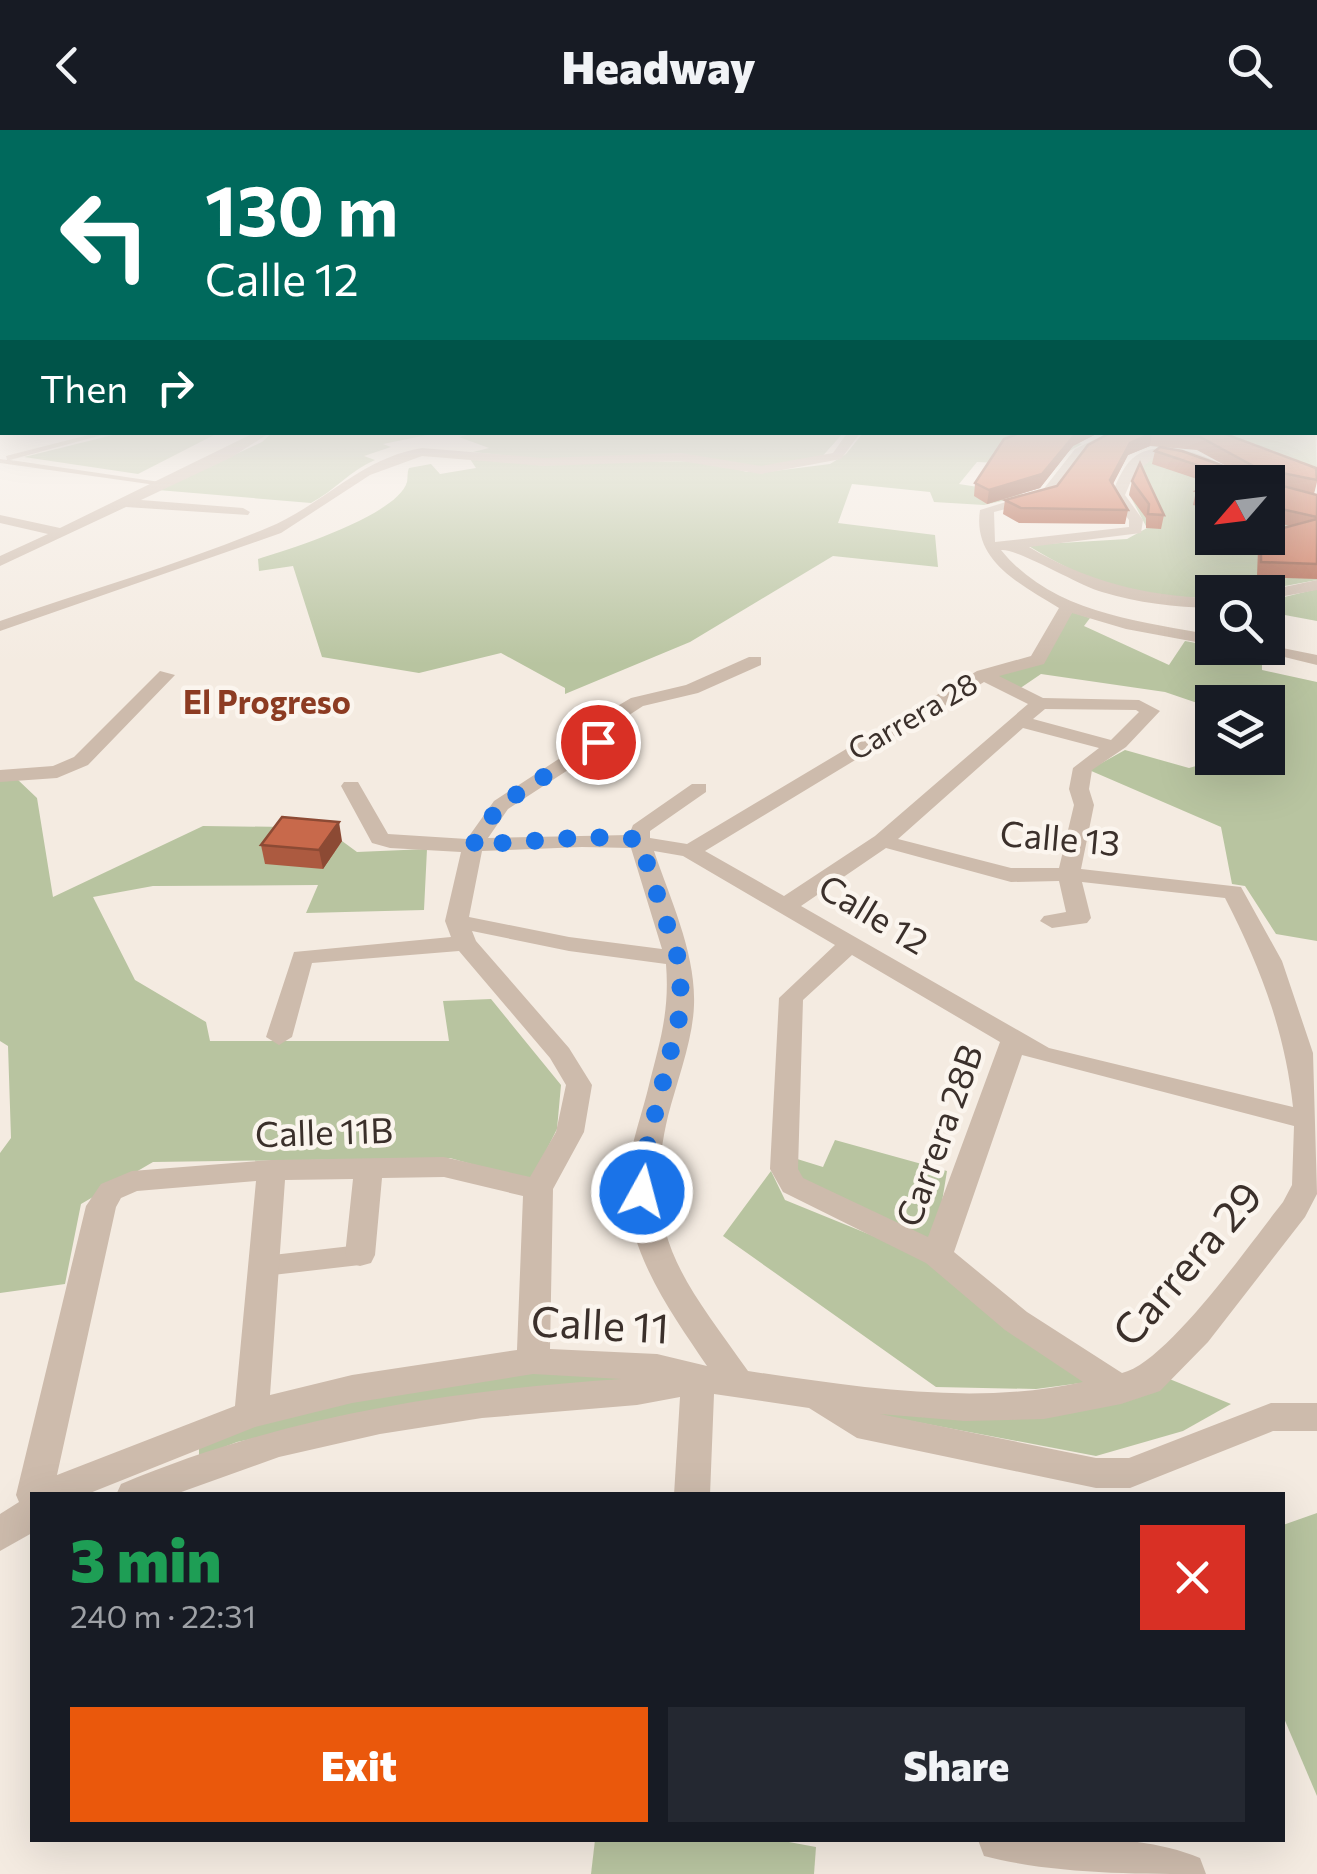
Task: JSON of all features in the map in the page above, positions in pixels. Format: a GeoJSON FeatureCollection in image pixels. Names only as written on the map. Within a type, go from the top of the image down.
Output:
{"type":"FeatureCollection","features":[{"type":"Feature","properties":{"kind":"street"},"geometry":{"type":"LineString","coordinates":[[0,626],[276,530],[320,501]]}},
{"type":"Feature","properties":{"kind":"street"},"geometry":{"type":"LineString","coordinates":[[1019,501],[986,510],[983,521],[992,554],[1068,607],[1126,624],[1195,637]]}},
{"type":"Feature","properties":{"kind":"street"},"geometry":{"type":"LineString","coordinates":[[990,546],[1126,534],[1136,530],[1136,520],[1123,501]]}},
{"type":"Feature","properties":{"kind":"street"},"geometry":{"type":"LineString","coordinates":[[0,562],[124,502],[243,512]]}},
{"type":"Feature","properties":{"kind":"street"},"geometry":{"type":"LineString","coordinates":[[0,519],[63,534]]}},
{"type":"Feature","properties":{"kind":"street"},"geometry":{"type":"LineString","coordinates":[[1014,545],[1063,573],[1118,594],[1144,600],[1195,602]]}},
{"type":"Feature","properties":{"kind":"street"},"geometry":{"type":"LineString","coordinates":[[1285,591],[1317,585]]}},
{"type":"Feature","properties":{"kind":"street","name":"Carrera 28"},"geometry":{"type":"LineString","coordinates":[[690,851],[983,675],[1038,660],[1068,607]]}},
{"type":"Feature","properties":{"kind":"street"},"geometry":{"type":"LineString","coordinates":[[1285,654],[1317,660]]}},
{"type":"Feature","properties":{"kind":"street"},"geometry":{"type":"LineString","coordinates":[[533,1361],[538,1190],[570,1132],[578,1085],[560,1054],[461,932],[473,845],[500,805],[598,742],[616,715],[636,702],[692,688],[755,661]]}},
{"type":"Feature","properties":{"kind":"street"},"geometry":{"type":"LineString","coordinates":[[983,675],[1040,703],[1149,707],[1151,711],[1082,768],[1078,790],[1084,805],[1069,874],[1080,918],[1052,921]]}},
{"type":"Feature","properties":{"kind":"street"},"geometry":{"type":"LineString","coordinates":[[0,776],[57,772],[81,762],[166,676]]}},
{"type":"Feature","properties":{"kind":"street"},"geometry":{"type":"LineString","coordinates":[[785,906],[882,841],[1040,703]]}},
{"type":"Feature","properties":{"kind":"street"},"geometry":{"type":"LineString","coordinates":[[1020,721],[1113,746]]}},
{"type":"Feature","properties":{"kind":"street","name":"Calle 12"},"geometry":{"type":"LineString","coordinates":[[351,786],[380,838],[390,842],[473,845],[587,837],[639,839],[690,851],[1013,1042],[1040,1054],[1308,1120]]}},
{"type":"Feature","properties":{"kind":"street"},"geometry":{"type":"LineString","coordinates":[[699,788],[640,829],[639,839],[678,958],[682,1006],[646,1150],[642,1192],[653,1244],[676,1294],[736,1381]]}},
{"type":"Feature","properties":{"kind":"street","name":"Calle 13"},"geometry":{"type":"LineString","coordinates":[[882,841],[1010,875],[1069,874],[1233,892]]}},
{"type":"Feature","properties":{"kind":"street","name":"Carrera 29"},"geometry":{"type":"LineString","coordinates":[[698,1378],[817,1396],[965,1407],[1044,1405],[1121,1390],[1148,1380],[1196,1333],[1312,1186],[1300,1053],[1270,960],[1233,892]]}},
{"type":"Feature","properties":{"kind":"street"},"geometry":{"type":"LineString","coordinates":[[279,1037],[302,957],[461,932],[678,958]]}},
{"type":"Feature","properties":{"kind":"street"},"geometry":{"type":"LineString","coordinates":[[850,944],[791,998],[784,1169],[793,1185],[937,1255],[1016,1321],[1121,1390]]}},
{"type":"Feature","properties":{"kind":"street","name":"Carrera 28B"},"geometry":{"type":"LineString","coordinates":[[937,1255],[1013,1042]]}},
{"type":"Feature","properties":{"kind":"street","name":"Calle 11B"},"geometry":{"type":"LineString","coordinates":[[35,1492],[101,1206],[111,1191],[132,1180],[271,1170],[444,1168],[538,1190]]}},
{"type":"Feature","properties":{"kind":"street"},"geometry":{"type":"LineString","coordinates":[[264,1266],[360,1254],[368,1169]]}},
{"type":"Feature","properties":{"kind":"street"},"geometry":{"type":"LineString","coordinates":[[252,1414],[271,1170]]}},
{"type":"Feature","properties":{"kind":"street","name":"Calle 11"},"geometry":{"type":"LineString","coordinates":[[140,1492],[194,1465],[252,1414],[352,1389],[533,1361],[658,1367],[698,1378]]}},
{"type":"Feature","properties":{"kind":"street"},"geometry":{"type":"LineString","coordinates":[[692,1492],[698,1378]]}},
{"type":"Feature","properties":{"kind":"street","name":"Calle 11"},"geometry":{"type":"LineString","coordinates":[[59,1492],[75,1482],[194,1465],[391,1418],[534,1398],[662,1390],[698,1378]]}},
{"type":"Feature","properties":{"kind":"street"},"geometry":{"type":"LineString","coordinates":[[817,1396],[858,1424],[1096,1473],[1130,1473],[1271,1417],[1317,1416]]}},
{"type":"Feature","properties":{"kind":"street"},"geometry":{"type":"LineString","coordinates":[[1011,1842],[1184,1874]]}},
{"type":"Feature","properties":{"kind":"green space"},"geometry":{"type":"Polygon","coordinates":[[[390,501],[846,501],[838,523],[935,535],[938,567],[833,556],[690,642],[565,694],[565,688],[501,653],[419,673],[322,657],[293,566],[259,571],[258,559],[340,529],[390,501]]]}},
{"type":"Feature","properties":{"kind":"green space"},"geometry":{"type":"Polygon","coordinates":[[[934,501],[1000,501],[984,505],[934,501]]]}},
{"type":"Feature","properties":{"kind":"green space"},"geometry":{"type":"Polygon","coordinates":[[[1133,501],[1195,501],[1195,555],[1285,555],[1285,501],[1317,504],[1317,580],[1285,586],[1285,575],[1195,575],[1195,597],[1160,595],[1095,580],[1027,545],[1127,539],[1147,528],[1133,501]]]}},
{"type":"Feature","properties":{"kind":"green space"},"geometry":{"type":"Polygon","coordinates":[[[1317,589],[1317,621],[1285,615],[1285,597],[1317,589]]]}},
{"type":"Feature","properties":{"kind":"green space"},"geometry":{"type":"Polygon","coordinates":[[[1072,612],[1090,618],[1084,626],[1169,665],[1185,641],[1195,643],[1195,665],[1262,665],[1262,670],[1317,682],[1317,941],[1276,934],[1245,886],[1232,884],[1221,827],[1089,770],[1125,750],[1189,768],[1195,766],[1195,775],[1285,775],[1285,685],[1195,685],[1195,702],[1165,692],[1041,674],[1019,689],[994,674],[1040,663],[1072,612]]]}},
{"type":"Feature","properties":{"kind":"green space"},"geometry":{"type":"Polygon","coordinates":[[[0,779],[17,779],[37,798],[53,897],[203,826],[287,827],[322,869],[342,841],[357,852],[427,849],[424,910],[306,913],[318,885],[153,886],[93,897],[135,980],[206,1022],[210,1041],[449,1041],[443,1001],[491,999],[561,1085],[557,1129],[531,1181],[450,1158],[153,1162],[81,1204],[65,1284],[0,1293],[0,1153],[11,1138],[8,1046],[0,1041],[0,779]]]}},
{"type":"Feature","properties":{"kind":"green space"},"geometry":{"type":"Polygon","coordinates":[[[835,1140],[947,1171],[935,1245],[801,1188],[794,1158],[823,1167],[835,1140]]]}},
{"type":"Feature","properties":{"kind":"green space"},"geometry":{"type":"Polygon","coordinates":[[[771,1171],[785,1200],[942,1264],[1096,1381],[1036,1389],[936,1387],[723,1236],[771,1171]]]}},
{"type":"Feature","properties":{"kind":"green space"},"geometry":{"type":"Polygon","coordinates":[[[551,1369],[682,1385],[361,1416],[237,1442],[199,1457],[199,1436],[368,1394],[551,1369]]]}},
{"type":"Feature","properties":{"kind":"green space"},"geometry":{"type":"Polygon","coordinates":[[[1167,1378],[1231,1404],[1183,1431],[1096,1456],[874,1414],[1167,1378]]]}},
{"type":"Feature","properties":{"kind":"green space"},"geometry":{"type":"Polygon","coordinates":[[[1317,1513],[1317,1796],[1285,1721],[1285,1524],[1317,1513]]]}},
{"type":"Feature","properties":{"kind":"green space"},"geometry":{"type":"Polygon","coordinates":[[[595,1842],[789,1842],[816,1847],[814,1874],[591,1874],[595,1842]]]}},
{"type":"Feature","properties":{"kind":"building"},"geometry":{"type":"Polygon","coordinates":[[[1008,501],[1123,501],[1128,510],[1021,508],[1008,501]]]}},
{"type":"Feature","properties":{"kind":"building"},"geometry":{"type":"Polygon","coordinates":[[[1147,501],[1158,501],[1164,515],[1148,514],[1147,501]]]}},
{"type":"Feature","properties":{"kind":"building"},"geometry":{"type":"Polygon","coordinates":[[[1285,501],[1317,501],[1317,517],[1285,510],[1285,501]]]}},
{"type":"Feature","properties":{"kind":"building"},"geometry":{"type":"Polygon","coordinates":[[[1317,519],[1317,564],[1261,562],[1261,555],[1285,555],[1285,527],[1317,519]]]}},
{"type":"Feature","properties":{"kind":"building"},"geometry":{"type":"Polygon","coordinates":[[[282,817],[339,822],[319,850],[261,845],[282,817]]]}},
{"type":"Feature","properties":{"kind":"district","name":"El Progreso"},"geometry":{"type":"Point","coordinates":[267,703]}},
{"type":"Feature","properties":{"kind":"route"},"geometry":{"type":"LineString","coordinates":[[598,742],[500,805],[473,845],[587,837],[639,839],[642,858],[678,958],[682,1006],[646,1150],[642,1192]]}}]}
